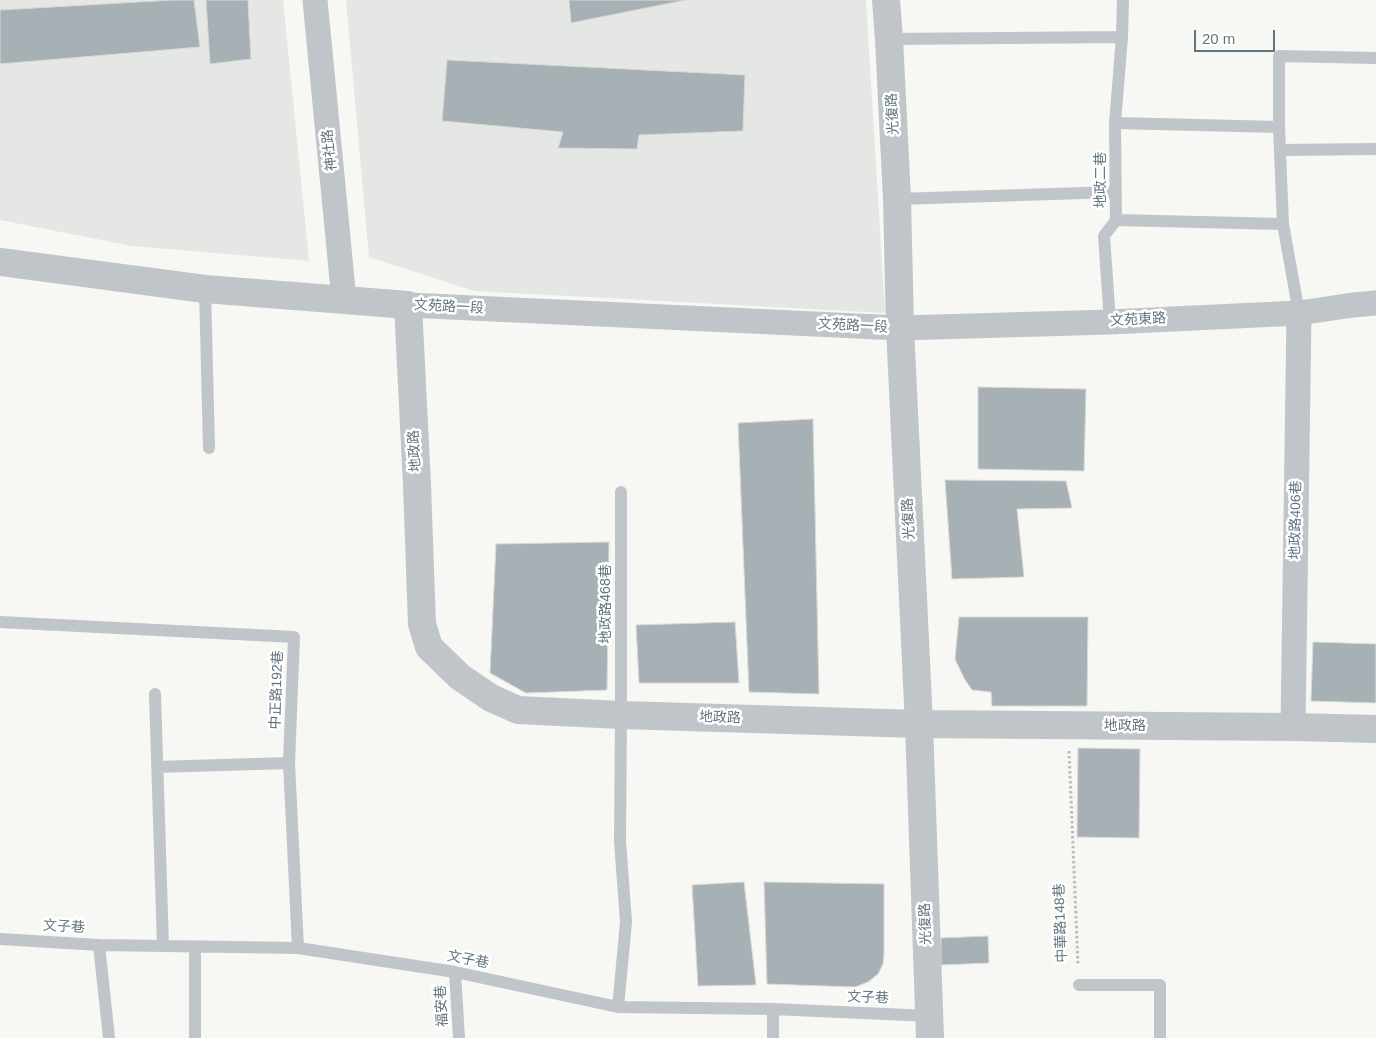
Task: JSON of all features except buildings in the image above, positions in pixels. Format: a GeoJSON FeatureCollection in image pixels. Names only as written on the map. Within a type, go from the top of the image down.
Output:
{"type":"FeatureCollection","features":[{"type":"Feature","properties":{"kind":"street","name":"神社路"},"geometry":{"type":"LineString","coordinates":[[315,0],[344,300]]}},
{"type":"Feature","properties":{"kind":"street","name":"光復路"},"geometry":{"type":"LineString","coordinates":[[886,0],[897,199],[900,328],[919,724],[930,1027]]}},
{"type":"Feature","properties":{"kind":"street","name":"文苑路一段"},"geometry":{"type":"LineString","coordinates":[[0,262],[205,289],[408,305],[900,328]]}},
{"type":"Feature","properties":{"kind":"street","name":"文苑東路"},"geometry":{"type":"LineString","coordinates":[[900,328],[1110,322],[1299,313],[1376,303]]}},
{"type":"Feature","properties":{"kind":"street","name":"地政路"},"geometry":{"type":"LineString","coordinates":[[408,305],[422,624],[429,647],[460,677],[491,698],[518,710],[919,724],[1376,729]]}},
{"type":"Feature","properties":{"kind":"street","name":"地政路406巷"},"geometry":{"type":"LineString","coordinates":[[1293,727],[1299,313]]}},
{"type":"Feature","properties":{"kind":"lane","name":"地政二巷"},"geometry":{"type":"LineString","coordinates":[[1110,322],[1104,236],[1116,220],[1115,123],[1122,37],[1122,0]]}},
{"type":"Feature","properties":{"kind":"lane"},"geometry":{"type":"LineString","coordinates":[[889,39],[1122,37]]}},
{"type":"Feature","properties":{"kind":"lane"},"geometry":{"type":"LineString","coordinates":[[1299,313],[1283,224],[1279,127],[1279,56],[1376,58]]}},
{"type":"Feature","properties":{"kind":"lane"},"geometry":{"type":"LineString","coordinates":[[1115,123],[1279,127]]}},
{"type":"Feature","properties":{"kind":"lane"},"geometry":{"type":"LineString","coordinates":[[1281,150],[1376,149]]}},
{"type":"Feature","properties":{"kind":"lane"},"geometry":{"type":"LineString","coordinates":[[897,199],[1116,192]]}},
{"type":"Feature","properties":{"kind":"lane"},"geometry":{"type":"LineString","coordinates":[[1116,220],[1283,224]]}},
{"type":"Feature","properties":{"kind":"lane"},"geometry":{"type":"LineString","coordinates":[[205,289],[209,448]]}},
{"type":"Feature","properties":{"kind":"lane","name":"地政路468巷"},"geometry":{"type":"LineString","coordinates":[[618,1007],[626,922],[620,841],[621,492]]}},
{"type":"Feature","properties":{"kind":"lane","name":"中正路192巷"},"geometry":{"type":"LineString","coordinates":[[0,622],[294,637],[289,763],[298,948]]}},
{"type":"Feature","properties":{"kind":"lane"},"geometry":{"type":"LineString","coordinates":[[155,694],[163,946]]}},
{"type":"Feature","properties":{"kind":"lane"},"geometry":{"type":"LineString","coordinates":[[157,767],[289,763]]}},
{"type":"Feature","properties":{"kind":"lane","name":"文子巷"},"geometry":{"type":"LineString","coordinates":[[0,939],[195,947],[298,948],[455,972],[618,1007],[773,1009],[930,1027]]}},
{"type":"Feature","properties":{"kind":"lane"},"geometry":{"type":"LineString","coordinates":[[99,944],[110,1038]]}},
{"type":"Feature","properties":{"kind":"lane"},"geometry":{"type":"LineString","coordinates":[[195,947],[195,1038]]}},
{"type":"Feature","properties":{"kind":"lane","name":"福安巷"},"geometry":{"type":"LineString","coordinates":[[455,972],[458,1038]]}},
{"type":"Feature","properties":{"kind":"lane"},"geometry":{"type":"LineString","coordinates":[[1079,985],[1160,985],[1160,1038]]}},
{"type":"Feature","properties":{"kind":"lane"},"geometry":{"type":"LineString","coordinates":[[772,1038],[773,1009]]}},
{"type":"Feature","properties":{"kind":"path","name":"中華路148巷"},"geometry":{"type":"LineString","coordinates":[[1068,726],[1079,985]]}},
{"type":"Feature","properties":{"kind":"shaded area"},"geometry":{"type":"Polygon","coordinates":[[[0,0],[283,0],[309,261],[132,246],[0,220],[0,0]]]}},
{"type":"Feature","properties":{"kind":"shaded area"},"geometry":{"type":"Polygon","coordinates":[[[346,0],[866,0],[885,313],[474,291],[369,257],[346,0]]]}}]}
